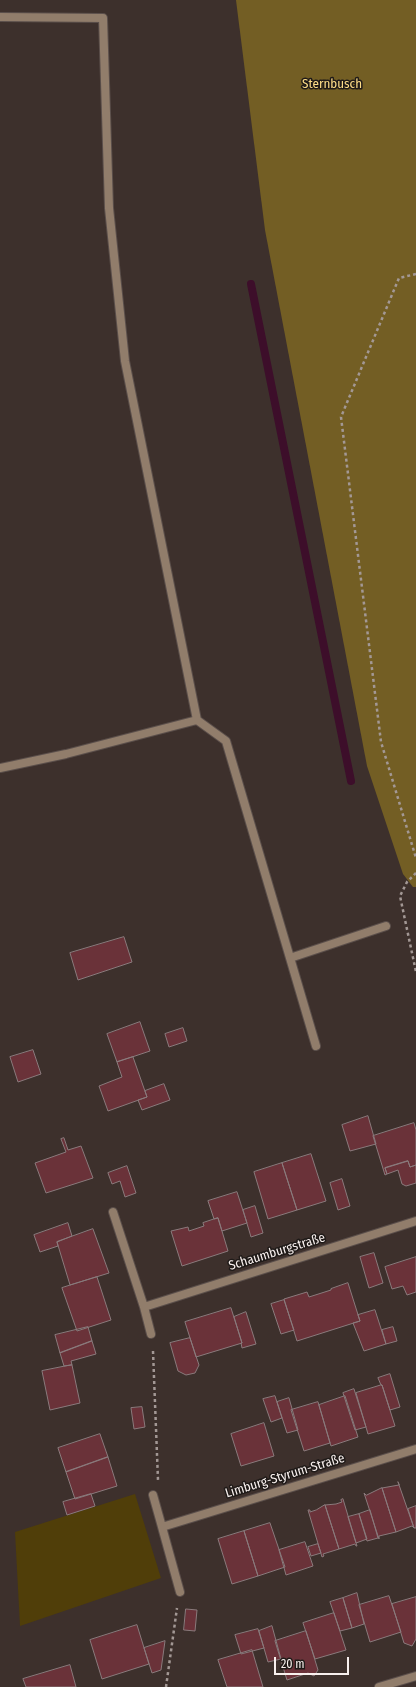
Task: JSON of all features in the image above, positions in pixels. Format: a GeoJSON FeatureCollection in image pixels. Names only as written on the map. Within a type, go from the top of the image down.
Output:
{"type":"FeatureCollection","features":[{"type":"Feature","properties":{"kind":"street"},"geometry":{"type":"LineString","coordinates":[[0,16],[103,18],[109,208],[125,361],[197,720],[226,741],[316,1046]]}},
{"type":"Feature","properties":{"kind":"street"},"geometry":{"type":"LineString","coordinates":[[0,768],[66,754],[197,720]]}},
{"type":"Feature","properties":{"kind":"street"},"geometry":{"type":"LineString","coordinates":[[290,958],[386,926]]}},
{"type":"Feature","properties":{"kind":"street"},"geometry":{"type":"LineString","coordinates":[[113,1212],[144,1307],[151,1334]]}},
{"type":"Feature","properties":{"kind":"street","name":"Schaumburgstraße"},"geometry":{"type":"LineString","coordinates":[[144,1307],[416,1221]]}},
{"type":"Feature","properties":{"kind":"street","name":"Limburg-Styrum-Straße"},"geometry":{"type":"LineString","coordinates":[[162,1527],[416,1449]]}},
{"type":"Feature","properties":{"kind":"street"},"geometry":{"type":"LineString","coordinates":[[153,1495],[180,1592]]}},
{"type":"Feature","properties":{"kind":"street"},"geometry":{"type":"LineString","coordinates":[[379,1687],[416,1676]]}},
{"type":"Feature","properties":{"kind":"path"},"geometry":{"type":"LineString","coordinates":[[416,274],[399,278],[341,417],[381,742],[416,858]]}},
{"type":"Feature","properties":{"kind":"path"},"geometry":{"type":"LineString","coordinates":[[416,873],[407,882],[400,896],[416,972]]}},
{"type":"Feature","properties":{"kind":"path"},"geometry":{"type":"LineString","coordinates":[[151,1334],[153,1346],[158,1482],[153,1495]]}},
{"type":"Feature","properties":{"kind":"path"},"geometry":{"type":"LineString","coordinates":[[166,1687],[180,1592]]}},
{"type":"Feature","properties":{"kind":"shaded area"},"geometry":{"type":"Polygon","coordinates":[[[135,1494],[161,1578],[20,1626],[15,1532],[135,1494]]]}},
{"type":"Feature","properties":{"kind":"green space","name":"Sternbusch"},"geometry":{"type":"Polygon","coordinates":[[[236,0],[416,0],[416,887],[413,887],[403,874],[367,766],[265,230],[236,0]]]}},
{"type":"Feature","properties":{"kind":"building"},"geometry":{"type":"Polygon","coordinates":[[[124,937],[132,962],[78,980],[70,953],[124,937]]]}},
{"type":"Feature","properties":{"kind":"building"},"geometry":{"type":"Polygon","coordinates":[[[140,1022],[150,1051],[117,1062],[107,1034],[140,1022]]]}},
{"type":"Feature","properties":{"kind":"building"},"geometry":{"type":"Polygon","coordinates":[[[183,1028],[187,1041],[169,1047],[165,1034],[183,1028]]]}},
{"type":"Feature","properties":{"kind":"building"},"geometry":{"type":"Polygon","coordinates":[[[33,1050],[41,1074],[18,1082],[10,1057],[33,1050]]]}},
{"type":"Feature","properties":{"kind":"building"},"geometry":{"type":"Polygon","coordinates":[[[133,1057],[147,1097],[108,1111],[99,1086],[122,1077],[117,1062],[133,1057]]]}},
{"type":"Feature","properties":{"kind":"building"},"geometry":{"type":"Polygon","coordinates":[[[164,1084],[170,1100],[142,1110],[138,1100],[147,1097],[145,1091],[164,1084]]]}},
{"type":"Feature","properties":{"kind":"building"},"geometry":{"type":"Polygon","coordinates":[[[368,1116],[376,1144],[350,1151],[342,1125],[368,1116]]]}},
{"type":"Feature","properties":{"kind":"building"},"geometry":{"type":"Polygon","coordinates":[[[414,1123],[416,1130],[416,1165],[410,1167],[408,1161],[385,1168],[387,1174],[385,1175],[373,1136],[414,1123]]]}},
{"type":"Feature","properties":{"kind":"building"},"geometry":{"type":"Polygon","coordinates":[[[64,1138],[68,1150],[81,1146],[93,1178],[46,1193],[35,1163],[66,1152],[61,1139],[64,1138]]]}},
{"type":"Feature","properties":{"kind":"building"},"geometry":{"type":"Polygon","coordinates":[[[311,1154],[326,1201],[297,1210],[282,1163],[311,1154]]]}},
{"type":"Feature","properties":{"kind":"building"},"geometry":{"type":"Polygon","coordinates":[[[408,1161],[410,1167],[416,1165],[416,1183],[406,1186],[402,1184],[398,1170],[387,1174],[385,1168],[408,1161]]]}},
{"type":"Feature","properties":{"kind":"building"},"geometry":{"type":"Polygon","coordinates":[[[282,1163],[297,1210],[268,1219],[254,1172],[282,1163]]]}},
{"type":"Feature","properties":{"kind":"building"},"geometry":{"type":"Polygon","coordinates":[[[127,1166],[136,1193],[125,1197],[120,1181],[112,1184],[108,1173],[127,1166]]]}},
{"type":"Feature","properties":{"kind":"building"},"geometry":{"type":"Polygon","coordinates":[[[342,1179],[350,1206],[338,1210],[330,1183],[342,1179]]]}},
{"type":"Feature","properties":{"kind":"building"},"geometry":{"type":"Polygon","coordinates":[[[237,1192],[247,1223],[222,1231],[218,1218],[214,1219],[208,1201],[237,1192]]]}},
{"type":"Feature","properties":{"kind":"building"},"geometry":{"type":"Polygon","coordinates":[[[255,1206],[263,1233],[251,1237],[243,1210],[255,1206]]]}},
{"type":"Feature","properties":{"kind":"building"},"geometry":{"type":"Polygon","coordinates":[[[218,1218],[228,1251],[182,1266],[171,1231],[188,1227],[189,1231],[204,1226],[203,1223],[218,1218]]]}},
{"type":"Feature","properties":{"kind":"building"},"geometry":{"type":"Polygon","coordinates":[[[68,1223],[72,1236],[57,1242],[58,1246],[40,1252],[34,1235],[68,1223]]]}},
{"type":"Feature","properties":{"kind":"building"},"geometry":{"type":"Polygon","coordinates":[[[93,1229],[109,1273],[70,1285],[57,1242],[93,1229]]]}},
{"type":"Feature","properties":{"kind":"building"},"geometry":{"type":"Polygon","coordinates":[[[374,1253],[383,1283],[369,1288],[360,1257],[374,1253]]]}},
{"type":"Feature","properties":{"kind":"building"},"geometry":{"type":"Polygon","coordinates":[[[416,1257],[416,1292],[407,1295],[403,1286],[392,1289],[385,1267],[416,1257]]]}},
{"type":"Feature","properties":{"kind":"building"},"geometry":{"type":"Polygon","coordinates":[[[97,1277],[111,1320],[77,1331],[62,1288],[97,1277]]]}},
{"type":"Feature","properties":{"kind":"building"},"geometry":{"type":"Polygon","coordinates":[[[348,1283],[360,1321],[297,1341],[284,1299],[307,1292],[309,1297],[348,1283]]]}},
{"type":"Feature","properties":{"kind":"building"},"geometry":{"type":"Polygon","coordinates":[[[284,1300],[294,1330],[281,1334],[271,1304],[284,1300]]]}},
{"type":"Feature","properties":{"kind":"building"},"geometry":{"type":"Polygon","coordinates":[[[231,1308],[242,1343],[196,1357],[185,1322],[231,1308]]]}},
{"type":"Feature","properties":{"kind":"building"},"geometry":{"type":"Polygon","coordinates":[[[375,1310],[386,1344],[364,1351],[353,1323],[360,1321],[358,1315],[375,1310]]]}},
{"type":"Feature","properties":{"kind":"building"},"geometry":{"type":"Polygon","coordinates":[[[246,1312],[256,1344],[242,1348],[242,1343],[234,1317],[246,1312]]]}},
{"type":"Feature","properties":{"kind":"building"},"geometry":{"type":"Polygon","coordinates":[[[88,1327],[92,1341],[60,1353],[55,1335],[88,1327]]]}},
{"type":"Feature","properties":{"kind":"building"},"geometry":{"type":"Polygon","coordinates":[[[393,1327],[397,1341],[386,1344],[382,1330],[393,1327]]]}},
{"type":"Feature","properties":{"kind":"building"},"geometry":{"type":"Polygon","coordinates":[[[190,1338],[199,1365],[195,1373],[186,1375],[178,1371],[170,1343],[190,1338]]]}},
{"type":"Feature","properties":{"kind":"building"},"geometry":{"type":"Polygon","coordinates":[[[92,1341],[96,1354],[71,1361],[72,1365],[64,1366],[60,1353],[92,1341]]]}},
{"type":"Feature","properties":{"kind":"building"},"geometry":{"type":"Polygon","coordinates":[[[72,1365],[80,1403],[50,1410],[42,1371],[72,1365]]]}},
{"type":"Feature","properties":{"kind":"building"},"geometry":{"type":"Polygon","coordinates":[[[390,1374],[400,1407],[390,1410],[382,1385],[378,1378],[390,1374]]]}},
{"type":"Feature","properties":{"kind":"building"},"geometry":{"type":"Polygon","coordinates":[[[382,1385],[395,1426],[368,1434],[356,1393],[382,1385]]]}},
{"type":"Feature","properties":{"kind":"building"},"geometry":{"type":"Polygon","coordinates":[[[354,1389],[366,1427],[355,1430],[343,1393],[354,1389]]]}},
{"type":"Feature","properties":{"kind":"building"},"geometry":{"type":"Polygon","coordinates":[[[275,1396],[282,1418],[271,1422],[263,1399],[275,1396]]]}},
{"type":"Feature","properties":{"kind":"building"},"geometry":{"type":"Polygon","coordinates":[[[345,1396],[358,1437],[331,1446],[319,1405],[345,1396]]]}},
{"type":"Feature","properties":{"kind":"building"},"geometry":{"type":"Polygon","coordinates":[[[289,1398],[298,1430],[287,1433],[277,1402],[289,1398]]]}},
{"type":"Feature","properties":{"kind":"building"},"geometry":{"type":"Polygon","coordinates":[[[318,1402],[330,1443],[304,1451],[291,1410],[318,1402]]]}},
{"type":"Feature","properties":{"kind":"building"},"geometry":{"type":"Polygon","coordinates":[[[142,1407],[145,1427],[134,1429],[131,1408],[142,1407]]]}},
{"type":"Feature","properties":{"kind":"building"},"geometry":{"type":"Polygon","coordinates":[[[264,1423],[274,1456],[241,1466],[231,1434],[264,1423]]]}},
{"type":"Feature","properties":{"kind":"building"},"geometry":{"type":"Polygon","coordinates":[[[100,1434],[108,1457],[66,1472],[58,1448],[100,1434]]]}},
{"type":"Feature","properties":{"kind":"building"},"geometry":{"type":"Polygon","coordinates":[[[108,1457],[117,1486],[75,1499],[66,1472],[108,1457]]]}},
{"type":"Feature","properties":{"kind":"building"},"geometry":{"type":"Polygon","coordinates":[[[398,1482],[414,1528],[412,1526],[396,1532],[382,1488],[399,1485],[398,1482]]]}},
{"type":"Feature","properties":{"kind":"building"},"geometry":{"type":"Polygon","coordinates":[[[382,1488],[396,1532],[379,1536],[379,1539],[364,1493],[366,1495],[382,1488]]]}},
{"type":"Feature","properties":{"kind":"building"},"geometry":{"type":"Polygon","coordinates":[[[91,1494],[95,1506],[67,1515],[63,1502],[91,1494]]]}},
{"type":"Feature","properties":{"kind":"building"},"geometry":{"type":"Polygon","coordinates":[[[343,1499],[357,1546],[355,1544],[339,1549],[325,1505],[342,1502],[341,1500],[343,1499]]]}},
{"type":"Feature","properties":{"kind":"building"},"geometry":{"type":"Polygon","coordinates":[[[325,1505],[339,1549],[323,1554],[324,1556],[322,1557],[308,1510],[310,1510],[310,1512],[325,1505]]]}},
{"type":"Feature","properties":{"kind":"building"},"geometry":{"type":"Polygon","coordinates":[[[416,1506],[416,1528],[414,1528],[408,1509],[416,1506]]]}},
{"type":"Feature","properties":{"kind":"building"},"geometry":{"type":"Polygon","coordinates":[[[370,1510],[378,1538],[367,1541],[359,1514],[370,1510]]]}},
{"type":"Feature","properties":{"kind":"building"},"geometry":{"type":"Polygon","coordinates":[[[359,1514],[367,1539],[356,1543],[348,1517],[359,1514]]]}},
{"type":"Feature","properties":{"kind":"building"},"geometry":{"type":"Polygon","coordinates":[[[270,1523],[285,1567],[258,1576],[244,1531],[270,1523]]]}},
{"type":"Feature","properties":{"kind":"building"},"geometry":{"type":"Polygon","coordinates":[[[244,1531],[258,1576],[232,1584],[218,1539],[244,1531]]]}},
{"type":"Feature","properties":{"kind":"building"},"geometry":{"type":"Polygon","coordinates":[[[305,1542],[313,1566],[286,1575],[279,1550],[305,1542]]]}},
{"type":"Feature","properties":{"kind":"building"},"geometry":{"type":"Polygon","coordinates":[[[318,1544],[321,1553],[311,1556],[308,1547],[318,1544]]]}},
{"type":"Feature","properties":{"kind":"building"},"geometry":{"type":"Polygon","coordinates":[[[357,1593],[364,1624],[352,1628],[343,1598],[357,1593]]]}},
{"type":"Feature","properties":{"kind":"building"},"geometry":{"type":"Polygon","coordinates":[[[389,1596],[401,1632],[370,1642],[359,1605],[389,1596]]]}},
{"type":"Feature","properties":{"kind":"building"},"geometry":{"type":"Polygon","coordinates":[[[416,1597],[416,1639],[412,1646],[404,1643],[392,1604],[416,1597]]]}},
{"type":"Feature","properties":{"kind":"building"},"geometry":{"type":"Polygon","coordinates":[[[343,1598],[352,1628],[340,1631],[330,1602],[343,1598]]]}},
{"type":"Feature","properties":{"kind":"building"},"geometry":{"type":"Polygon","coordinates":[[[186,1609],[197,1610],[195,1631],[184,1630],[186,1609]]]}},
{"type":"Feature","properties":{"kind":"building"},"geometry":{"type":"Polygon","coordinates":[[[334,1613],[346,1650],[315,1659],[303,1623],[334,1613]]]}},
{"type":"Feature","properties":{"kind":"building"},"geometry":{"type":"Polygon","coordinates":[[[137,1625],[149,1664],[102,1679],[90,1640],[137,1625]]]}},
{"type":"Feature","properties":{"kind":"building"},"geometry":{"type":"Polygon","coordinates":[[[272,1626],[281,1659],[268,1662],[259,1631],[272,1626]]]}},
{"type":"Feature","properties":{"kind":"building"},"geometry":{"type":"Polygon","coordinates":[[[258,1629],[264,1648],[241,1654],[235,1635],[258,1629]]]}},
{"type":"Feature","properties":{"kind":"building"},"geometry":{"type":"Polygon","coordinates":[[[306,1631],[318,1670],[314,1676],[308,1673],[287,1680],[275,1641],[306,1631]]]}},
{"type":"Feature","properties":{"kind":"building"},"geometry":{"type":"Polygon","coordinates":[[[165,1641],[161,1670],[152,1673],[144,1648],[165,1641]]]}},
{"type":"Feature","properties":{"kind":"building"},"geometry":{"type":"Polygon","coordinates":[[[252,1650],[263,1687],[227,1687],[218,1660],[252,1650]]]}},
{"type":"Feature","properties":{"kind":"building"},"geometry":{"type":"Polygon","coordinates":[[[70,1665],[76,1687],[26,1687],[23,1679],[70,1665]]]}},
{"type":"Feature","properties":{"kind":"waterway"},"geometry":{"type":"LineString","coordinates":[[251,284],[351,781]]}}]}
